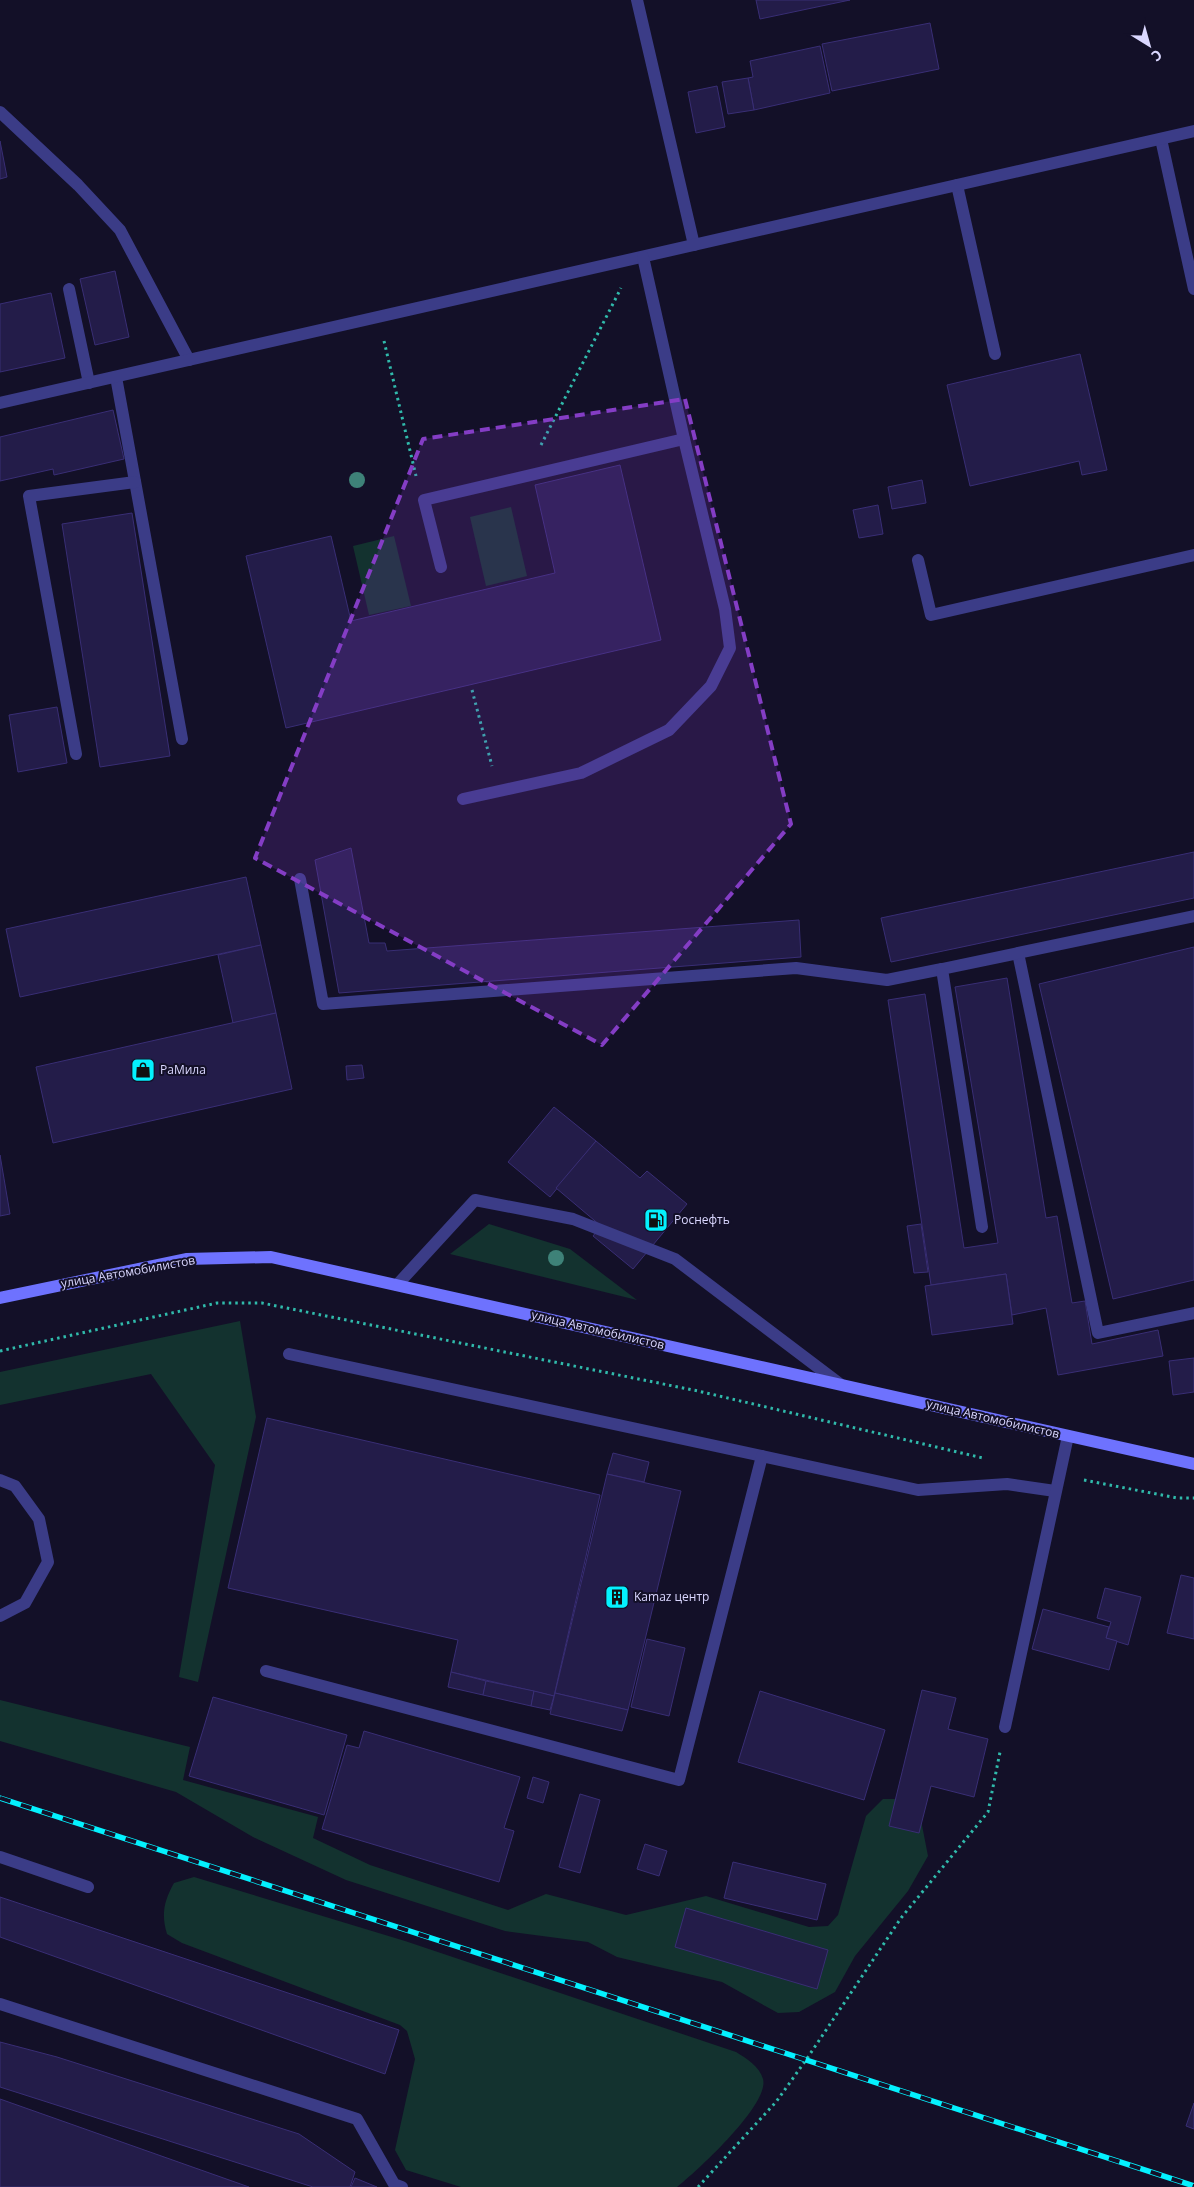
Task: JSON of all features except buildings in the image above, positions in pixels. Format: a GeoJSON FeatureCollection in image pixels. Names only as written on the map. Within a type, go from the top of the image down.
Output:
{"type":"FeatureCollection","features":[{"type":"Feature","properties":{"kind":"street","name":"улица Автомобилистов"},"geometry":{"type":"LineString","coordinates":[[0,1298],[186,1260],[271,1256],[1194,1464]]}},
{"type":"Feature","properties":{"kind":"lane"},"geometry":{"type":"LineString","coordinates":[[637,0],[694,245]]}},
{"type":"Feature","properties":{"kind":"lane"},"geometry":{"type":"LineString","coordinates":[[0,112],[78,185],[120,230],[189,360]]}},
{"type":"Feature","properties":{"kind":"lane"},"geometry":{"type":"LineString","coordinates":[[0,403],[1194,132]]}},
{"type":"Feature","properties":{"kind":"lane"},"geometry":{"type":"LineString","coordinates":[[1160,139],[1194,289]]}},
{"type":"Feature","properties":{"kind":"lane"},"geometry":{"type":"LineString","coordinates":[[957,185],[994,354]]}},
{"type":"Feature","properties":{"kind":"lane"},"geometry":{"type":"LineString","coordinates":[[463,799],[581,773],[669,730],[711,686],[730,648],[725,609],[640,258]]}},
{"type":"Feature","properties":{"kind":"lane"},"geometry":{"type":"LineString","coordinates":[[68,289],[89,383]]}},
{"type":"Feature","properties":{"kind":"lane"},"geometry":{"type":"LineString","coordinates":[[116,377],[182,739]]}},
{"type":"Feature","properties":{"kind":"lane"},"geometry":{"type":"LineString","coordinates":[[441,567],[424,500],[684,439]]}},
{"type":"Feature","properties":{"kind":"lane"},"geometry":{"type":"LineString","coordinates":[[76,754],[29,496],[135,482]]}},
{"type":"Feature","properties":{"kind":"lane"},"geometry":{"type":"LineString","coordinates":[[918,560],[930,615],[1194,555]]}},
{"type":"Feature","properties":{"kind":"lane"},"geometry":{"type":"LineString","coordinates":[[300,879],[323,1004],[796,968],[887,980],[1194,916]]}},
{"type":"Feature","properties":{"kind":"lane"},"geometry":{"type":"LineString","coordinates":[[1018,953],[1098,1333],[1194,1313]]}},
{"type":"Feature","properties":{"kind":"lane"},"geometry":{"type":"LineString","coordinates":[[942,969],[982,1227]]}},
{"type":"Feature","properties":{"kind":"lane"},"geometry":{"type":"LineString","coordinates":[[397,1285],[475,1200],[573,1219],[675,1259],[840,1384]]}},
{"type":"Feature","properties":{"kind":"lane"},"geometry":{"type":"LineString","coordinates":[[289,1354],[918,1490],[1007,1484],[1055,1491]]}},
{"type":"Feature","properties":{"kind":"lane"},"geometry":{"type":"LineString","coordinates":[[1006,1727],[1068,1436]]}},
{"type":"Feature","properties":{"kind":"lane"},"geometry":{"type":"LineString","coordinates":[[266,1671],[679,1780],[762,1456]]}},
{"type":"Feature","properties":{"kind":"lane"},"geometry":{"type":"LineString","coordinates":[[0,1480],[15,1486],[39,1519],[48,1562],[25,1603],[0,1616]]}},
{"type":"Feature","properties":{"kind":"lane"},"geometry":{"type":"LineString","coordinates":[[0,1857],[88,1887]]}},
{"type":"Feature","properties":{"kind":"lane"},"geometry":{"type":"LineString","coordinates":[[0,2004],[358,2119],[394,2184],[402,2187]]}},
{"type":"Feature","properties":{"kind":"path"},"geometry":{"type":"LineString","coordinates":[[525,476],[640,258]]}},
{"type":"Feature","properties":{"kind":"path"},"geometry":{"type":"LineString","coordinates":[[378,317],[420,491],[424,500]]}},
{"type":"Feature","properties":{"kind":"path"},"geometry":{"type":"LineString","coordinates":[[472,690],[498,791]]}},
{"type":"Feature","properties":{"kind":"path"},"geometry":{"type":"LineString","coordinates":[[0,1351],[217,1302],[262,1303],[698,1391],[992,1460]]}},
{"type":"Feature","properties":{"kind":"path"},"geometry":{"type":"LineString","coordinates":[[1059,1476],[1177,1498],[1194,1498]]}},
{"type":"Feature","properties":{"kind":"path"},"geometry":{"type":"LineString","coordinates":[[698,2187],[776,2102],[901,1918],[988,1812],[1006,1727]]}},
{"type":"Feature","properties":{"kind":"highlighted area"},"geometry":{"type":"Polygon","coordinates":[[[685,399],[791,824],[602,1045],[255,858],[423,439],[685,399]]]}},
{"type":"Feature","properties":{"kind":"green space"},"geometry":{"type":"Polygon","coordinates":[[[511,507],[527,576],[486,586],[470,517],[511,507]]]}},
{"type":"Feature","properties":{"kind":"green space"},"geometry":{"type":"Polygon","coordinates":[[[394,536],[411,606],[369,615],[353,546],[394,536]]]}},
{"type":"Feature","properties":{"kind":"green space"},"geometry":{"type":"Polygon","coordinates":[[[489,1224],[570,1249],[637,1300],[450,1254],[489,1224]]]}},
{"type":"Feature","properties":{"kind":"green space"},"geometry":{"type":"Polygon","coordinates":[[[240,1321],[256,1417],[198,1682],[179,1677],[215,1465],[151,1374],[0,1405],[0,1372],[240,1321]]]}},
{"type":"Feature","properties":{"kind":"green space"},"geometry":{"type":"Polygon","coordinates":[[[0,1700],[190,1747],[183,1780],[318,1817],[313,1838],[370,1865],[508,1910],[546,1894],[626,1915],[706,1896],[809,1927],[828,1926],[838,1915],[866,1816],[883,1799],[900,1799],[920,1815],[928,1856],[908,1891],[855,1956],[835,1992],[799,2012],[778,2013],[722,1982],[617,1957],[588,1942],[505,1931],[346,1880],[253,1837],[176,1792],[0,1741],[0,1700]]]}},
{"type":"Feature","properties":{"kind":"green space"},"geometry":{"type":"Polygon","coordinates":[[[194,1877],[405,1941],[736,2052],[759,2071],[763,2079],[762,2090],[744,2120],[730,2136],[700,2167],[677,2187],[461,2187],[406,2170],[395,2150],[415,2059],[407,2031],[400,2025],[182,1943],[167,1934],[164,1908],[174,1883],[194,1877]]]}},
{"type":"Feature","properties":{"kind":"railway"},"geometry":{"type":"LineString","coordinates":[[0,1798],[1194,2186]]}},
{"type":"Feature","properties":{"kind":"place","name":"РаМила"},"geometry":{"type":"Point","coordinates":[143,1070]}},
{"type":"Feature","properties":{"kind":"place","name":"Роснефть"},"geometry":{"type":"Point","coordinates":[656,1220]}},
{"type":"Feature","properties":{"kind":"place","name":"Kamaz центр"},"geometry":{"type":"Point","coordinates":[617,1597]}}]}
